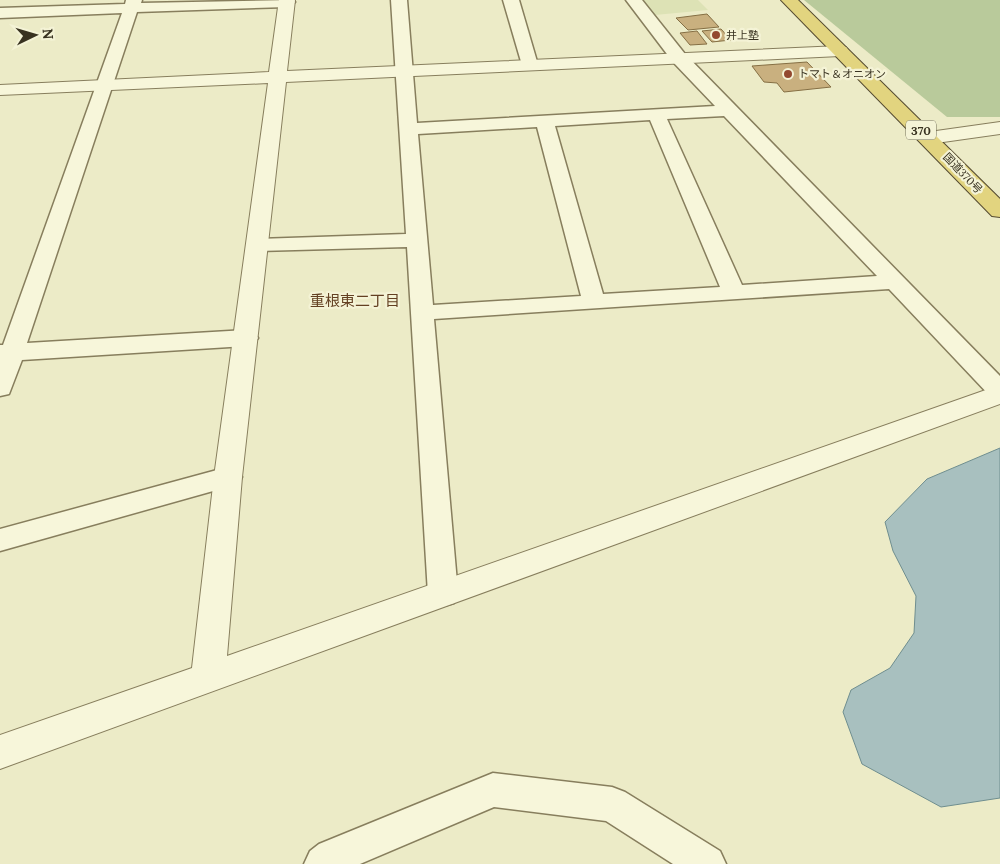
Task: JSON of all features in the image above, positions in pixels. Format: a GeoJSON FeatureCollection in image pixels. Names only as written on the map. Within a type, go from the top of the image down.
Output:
{"type":"FeatureCollection","features":[{"type":"Feature","properties":{"kind":"highway","name":"国道370号"},"geometry":{"type":"LineString","coordinates":[[783,3],[840,50],[1000,211]]}},
{"type":"Feature","properties":{"kind":"street"},"geometry":{"type":"LineString","coordinates":[[399,0],[443,594]]}},
{"type":"Feature","properties":{"kind":"street"},"geometry":{"type":"LineString","coordinates":[[511,0],[530,65]]}},
{"type":"Feature","properties":{"kind":"street"},"geometry":{"type":"LineString","coordinates":[[0,752],[1000,392],[679,58],[634,0]]}},
{"type":"Feature","properties":{"kind":"street"},"geometry":{"type":"LineString","coordinates":[[0,14],[26,6],[287,1],[228,477],[208,678]]}},
{"type":"Feature","properties":{"kind":"street"},"geometry":{"type":"LineString","coordinates":[[0,388],[6,352],[105,86],[133,4]]}},
{"type":"Feature","properties":{"kind":"street"},"geometry":{"type":"LineString","coordinates":[[0,90],[840,50]]}},
{"type":"Feature","properties":{"kind":"street"},"geometry":{"type":"LineString","coordinates":[[409,129],[730,110]]}},
{"type":"Feature","properties":{"kind":"street"},"geometry":{"type":"LineString","coordinates":[[656,114],[734,293]]}},
{"type":"Feature","properties":{"kind":"street"},"geometry":{"type":"LineString","coordinates":[[545,121],[594,302]]}},
{"type":"Feature","properties":{"kind":"street"},"geometry":{"type":"LineString","coordinates":[[929,138],[1000,128]]}},
{"type":"Feature","properties":{"kind":"street"},"geometry":{"type":"LineString","coordinates":[[258,245],[417,240]]}},
{"type":"Feature","properties":{"kind":"street"},"geometry":{"type":"LineString","coordinates":[[422,313],[896,282]]}},
{"type":"Feature","properties":{"kind":"street"},"geometry":{"type":"LineString","coordinates":[[6,352],[246,338]]}},
{"type":"Feature","properties":{"kind":"street"},"geometry":{"type":"LineString","coordinates":[[0,540],[228,477]]}},
{"type":"Feature","properties":{"kind":"street"},"geometry":{"type":"LineString","coordinates":[[323,864],[332,857],[493,790],[612,804],[707,864]]}},
{"type":"Feature","properties":{"kind":"green space"},"geometry":{"type":"Polygon","coordinates":[[[643,0],[698,0],[708,10],[655,15],[643,0]]]}},
{"type":"Feature","properties":{"kind":"green space"},"geometry":{"type":"Polygon","coordinates":[[[804,0],[1000,0],[1000,117],[947,117],[804,0]]]}},
{"type":"Feature","properties":{"kind":"water"},"geometry":{"type":"Polygon","coordinates":[[[1000,448],[1000,798],[941,807],[862,764],[843,712],[851,690],[890,668],[914,633],[916,596],[893,551],[885,522],[927,479],[1000,448]]]}},
{"type":"Feature","properties":{"kind":"building"},"geometry":{"type":"Polygon","coordinates":[[[707,14],[719,27],[688,30],[676,18],[707,14]]]}},
{"type":"Feature","properties":{"kind":"building","name":"井上塾"},"geometry":{"type":"Polygon","coordinates":[[[721,29],[731,40],[712,42],[702,31],[721,29]]]}},
{"type":"Feature","properties":{"kind":"building"},"geometry":{"type":"Polygon","coordinates":[[[697,31],[707,44],[690,45],[680,33],[697,31]]]}},
{"type":"Feature","properties":{"kind":"building","name":"トマト＆オニオン"},"geometry":{"type":"Polygon","coordinates":[[[807,62],[831,87],[784,92],[777,83],[764,82],[752,66],[807,62]]]}},
{"type":"Feature","properties":{"kind":"place","name":"井上塾"},"geometry":{"type":"Point","coordinates":[716,35]}},
{"type":"Feature","properties":{"kind":"place","name":"トマト＆オニオン"},"geometry":{"type":"Point","coordinates":[788,74]}},
{"type":"Feature","properties":{"kind":"district","name":"重根東二丁目"},"geometry":{"type":"Point","coordinates":[355,300]}}]}
